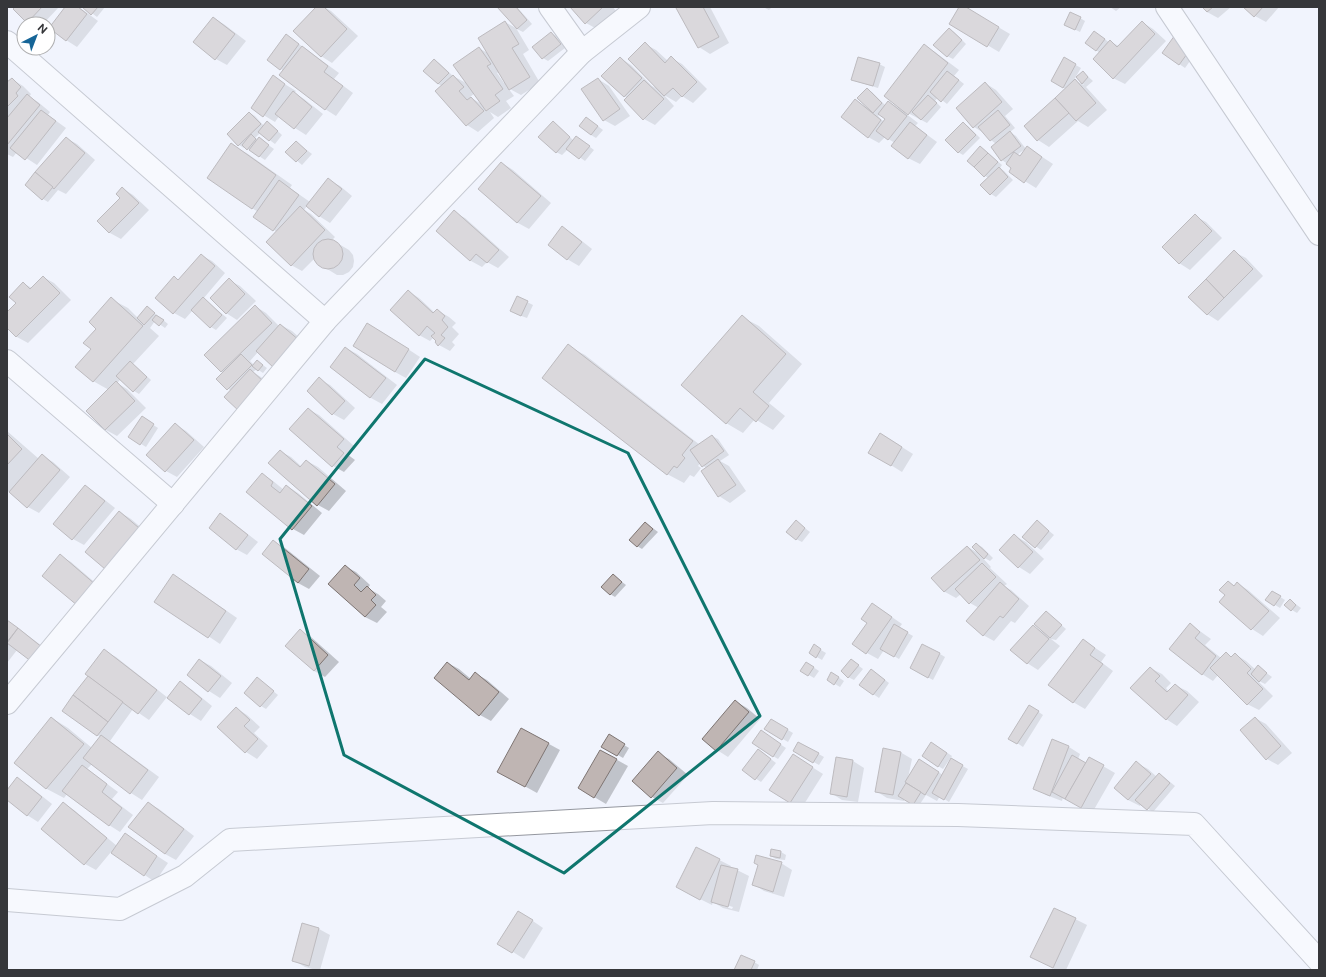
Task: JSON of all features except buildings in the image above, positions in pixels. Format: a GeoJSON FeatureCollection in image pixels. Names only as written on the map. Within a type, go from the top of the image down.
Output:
{"type":"FeatureCollection","features":[{"type":"Feature","properties":{"kind":"street"},"geometry":{"type":"LineString","coordinates":[[550,7],[582,52]]}},
{"type":"Feature","properties":{"kind":"street"},"geometry":{"type":"LineString","coordinates":[[7,703],[325,321],[582,52],[639,7]]}},
{"type":"Feature","properties":{"kind":"street"},"geometry":{"type":"LineString","coordinates":[[1167,7],[1319,234]]}},
{"type":"Feature","properties":{"kind":"street"},"geometry":{"type":"LineString","coordinates":[[7,42],[325,321]]}},
{"type":"Feature","properties":{"kind":"street"},"geometry":{"type":"LineString","coordinates":[[7,361],[172,504]]}},
{"type":"Feature","properties":{"kind":"street"},"geometry":{"type":"LineString","coordinates":[[7,900],[120,909],[185,876],[230,840],[713,813],[952,815],[1194,824],[1319,961]]}},
{"type":"Feature","properties":{"kind":"highlighted area"},"geometry":{"type":"Polygon","coordinates":[[[425,359],[628,453],[760,716],[564,873],[344,755],[280,539],[425,359]]]}}]}
